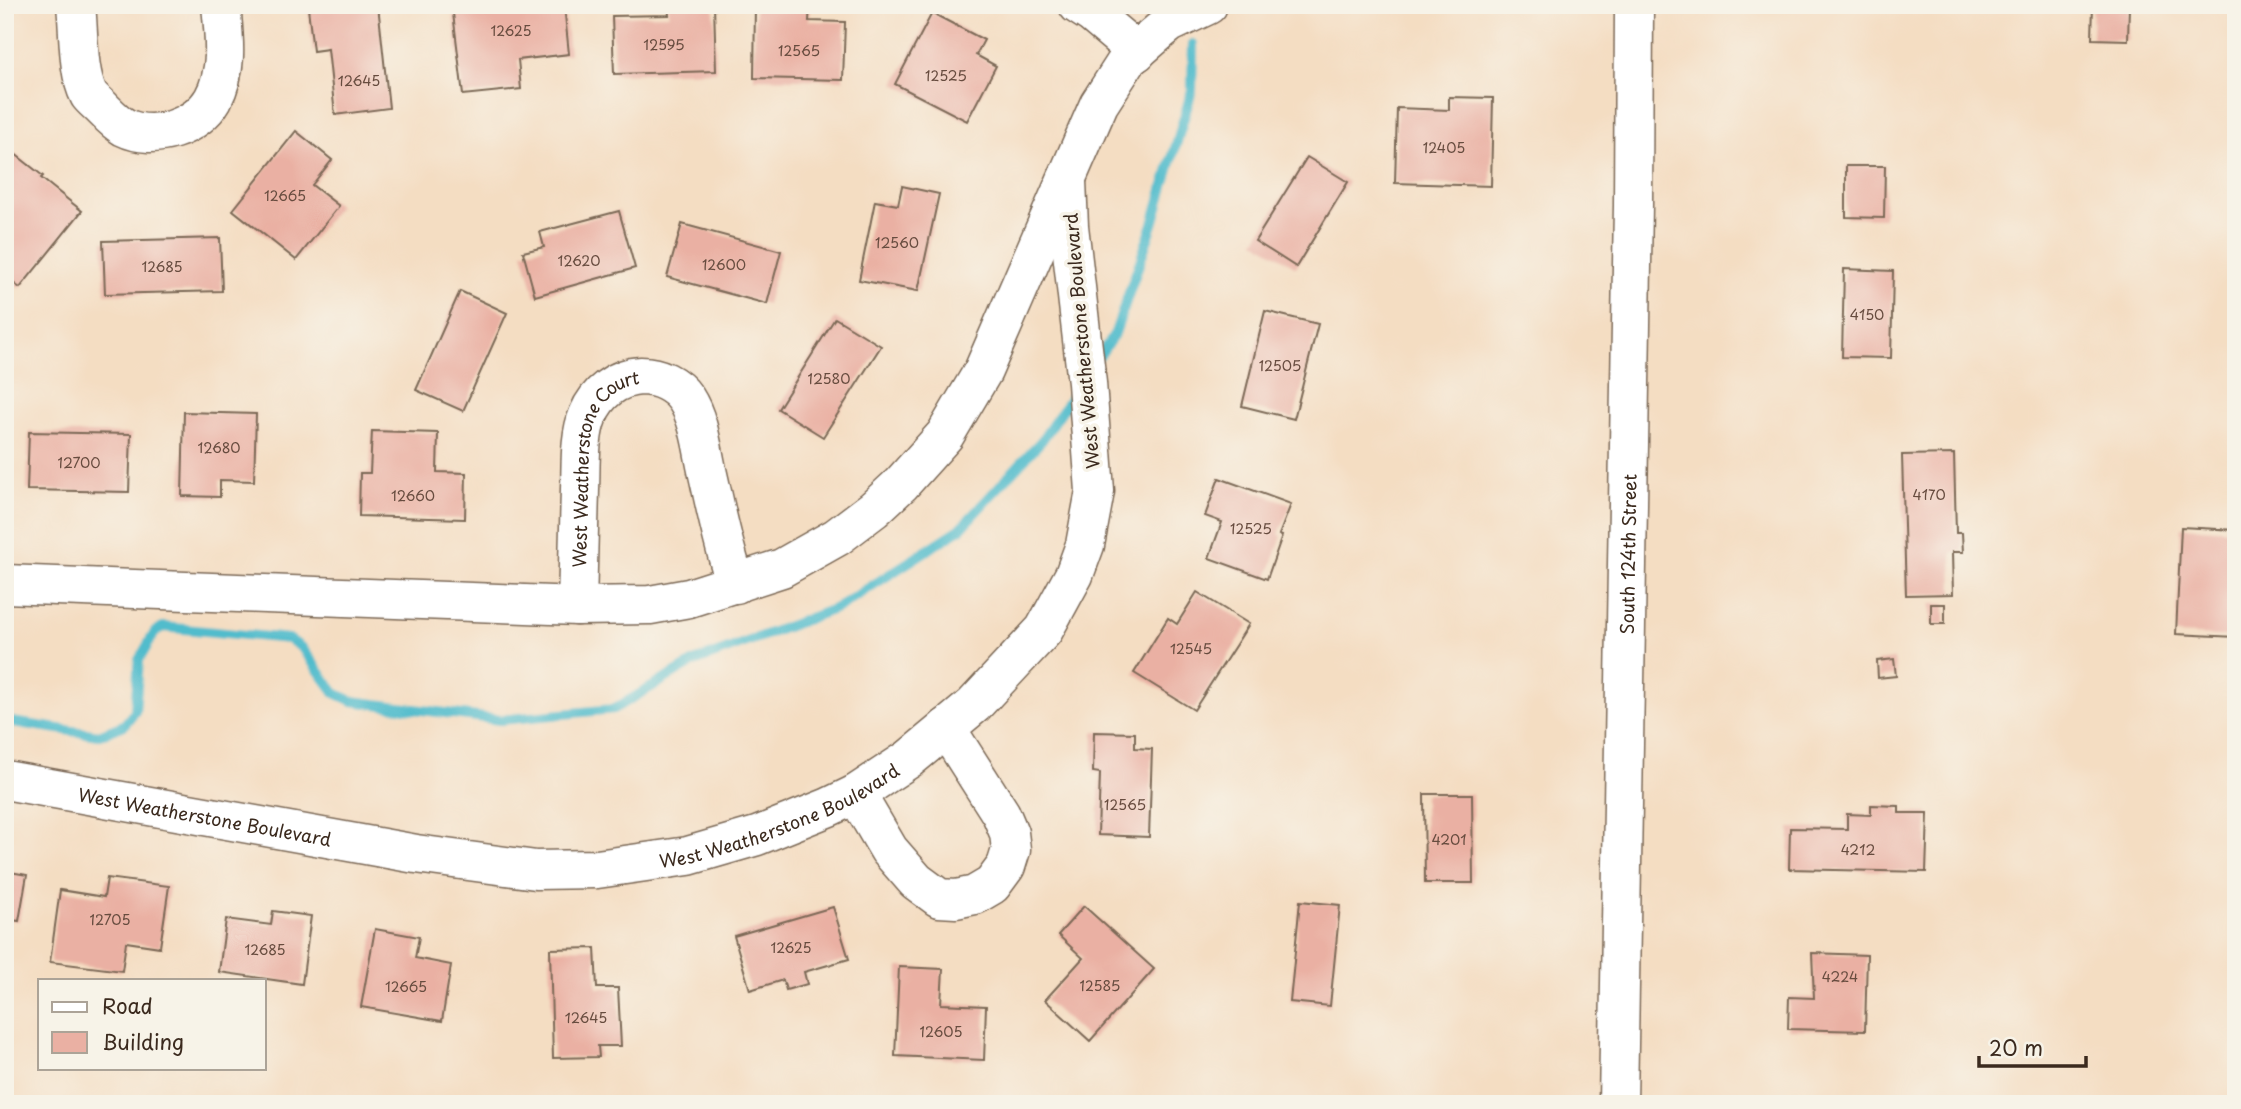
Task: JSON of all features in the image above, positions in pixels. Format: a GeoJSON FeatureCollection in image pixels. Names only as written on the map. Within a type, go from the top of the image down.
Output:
{"type":"FeatureCollection","features":[{"type":"Feature","properties":{"kind":"street"},"geometry":{"type":"LineString","coordinates":[[76,5],[82,72],[90,95],[113,120],[126,128],[158,133],[180,127],[200,116],[213,100],[224,70],[221,5]]}},
{"type":"Feature","properties":{"kind":"street"},"geometry":{"type":"LineString","coordinates":[[1078,5],[1137,52]]}},
{"type":"Feature","properties":{"kind":"street","name":"West Weatherstone Boulevard"},"geometry":{"type":"LineString","coordinates":[[5,584],[577,606],[650,605],[690,598],[782,568],[837,537],[874,509],[901,484],[945,435],[983,371],[1099,104],[1128,60],[1170,23],[1209,5]]}},
{"type":"Feature","properties":{"kind":"street","name":"South 124th Street"},"geometry":{"type":"LineString","coordinates":[[1618,1104],[1634,5]]}},
{"type":"Feature","properties":{"kind":"street","name":"West Weatherstone Boulevard"},"geometry":{"type":"LineString","coordinates":[[5,779],[416,855],[536,870],[597,869],[688,856],[757,836],[856,794],[909,759],[974,705],[1044,630],[1074,575],[1085,545],[1095,491],[1067,181]]}},
{"type":"Feature","properties":{"kind":"street","name":"West Weatherstone Court"},"geometry":{"type":"LineString","coordinates":[[577,606],[584,425],[599,396],[614,383],[631,376],[652,376],[673,385],[686,399],[699,431],[726,555],[736,584]]}},
{"type":"Feature","properties":{"kind":"street"},"geometry":{"type":"LineString","coordinates":[[856,794],[889,850],[916,881],[939,898],[956,899],[975,895],[992,885],[1006,866],[1012,850],[1009,833],[1001,814],[946,728]]}},
{"type":"Feature","properties":{"kind":"building"},"geometry":{"type":"Polygon","coordinates":[[[378,5],[389,108],[335,115],[328,49],[313,51],[308,8],[378,5]]]}},
{"type":"Feature","properties":{"kind":"building"},"geometry":{"type":"Polygon","coordinates":[[[452,5],[564,5],[569,54],[518,60],[521,89],[463,95],[452,5]]]}},
{"type":"Feature","properties":{"kind":"building"},"geometry":{"type":"Polygon","coordinates":[[[668,5],[714,5],[716,71],[614,74],[612,16],[669,15],[668,5]]]}},
{"type":"Feature","properties":{"kind":"building"},"geometry":{"type":"Polygon","coordinates":[[[755,5],[810,5],[809,21],[845,22],[843,80],[754,78],[755,5]]]}},
{"type":"Feature","properties":{"kind":"building"},"geometry":{"type":"Polygon","coordinates":[[[2093,5],[2129,6],[2128,40],[2092,39],[2093,5]]]}},
{"type":"Feature","properties":{"kind":"building"},"geometry":{"type":"Polygon","coordinates":[[[932,13],[984,40],[976,55],[996,66],[967,121],[895,84],[932,13]]]}},
{"type":"Feature","properties":{"kind":"building"},"geometry":{"type":"Polygon","coordinates":[[[1449,97],[1493,98],[1491,186],[1395,183],[1397,108],[1449,110],[1449,97]]]}},
{"type":"Feature","properties":{"kind":"building"},"geometry":{"type":"Polygon","coordinates":[[[296,131],[332,160],[312,185],[339,206],[296,260],[233,210],[296,131]]]}},
{"type":"Feature","properties":{"kind":"building"},"geometry":{"type":"Polygon","coordinates":[[[5,146],[82,211],[20,288],[5,277],[5,146]]]}},
{"type":"Feature","properties":{"kind":"building"},"geometry":{"type":"Polygon","coordinates":[[[1307,157],[1348,182],[1296,267],[1255,241],[1307,157]]]}},
{"type":"Feature","properties":{"kind":"building"},"geometry":{"type":"Polygon","coordinates":[[[1846,166],[1885,166],[1884,218],[1846,217],[1846,166]]]}},
{"type":"Feature","properties":{"kind":"building"},"geometry":{"type":"Polygon","coordinates":[[[902,186],[939,194],[918,291],[859,280],[875,201],[898,205],[902,186]]]}},
{"type":"Feature","properties":{"kind":"building"},"geometry":{"type":"Polygon","coordinates":[[[619,211],[635,268],[535,296],[523,252],[544,247],[540,232],[619,211]]]}},
{"type":"Feature","properties":{"kind":"building"},"geometry":{"type":"Polygon","coordinates":[[[682,224],[781,251],[767,304],[667,277],[682,224]]]}},
{"type":"Feature","properties":{"kind":"building"},"geometry":{"type":"Polygon","coordinates":[[[220,238],[222,291],[105,294],[103,241],[220,238]]]}},
{"type":"Feature","properties":{"kind":"building"},"geometry":{"type":"Polygon","coordinates":[[[1844,269],[1893,271],[1891,358],[1842,357],[1844,269]]]}},
{"type":"Feature","properties":{"kind":"building"},"geometry":{"type":"Polygon","coordinates":[[[460,291],[507,313],[463,411],[416,390],[460,291]]]}},
{"type":"Feature","properties":{"kind":"building"},"geometry":{"type":"Polygon","coordinates":[[[1265,311],[1318,324],[1294,419],[1242,406],[1265,311]]]}},
{"type":"Feature","properties":{"kind":"building"},"geometry":{"type":"Polygon","coordinates":[[[835,318],[881,346],[823,437],[778,409],[835,318]]]}},
{"type":"Feature","properties":{"kind":"building"},"geometry":{"type":"Polygon","coordinates":[[[184,412],[256,414],[254,481],[220,480],[220,497],[182,496],[184,412]]]}},
{"type":"Feature","properties":{"kind":"building"},"geometry":{"type":"Polygon","coordinates":[[[372,431],[438,433],[437,472],[466,473],[465,519],[359,516],[360,473],[370,473],[372,431]]]}},
{"type":"Feature","properties":{"kind":"building"},"geometry":{"type":"Polygon","coordinates":[[[29,432],[131,434],[129,492],[27,490],[29,432]]]}},
{"type":"Feature","properties":{"kind":"building"},"geometry":{"type":"Polygon","coordinates":[[[1954,454],[1956,533],[1962,533],[1963,552],[1952,552],[1953,594],[1906,595],[1902,455],[1954,454]]]}},
{"type":"Feature","properties":{"kind":"building"},"geometry":{"type":"Polygon","coordinates":[[[1219,478],[1291,504],[1267,579],[1209,558],[1222,522],[1205,516],[1219,478]]]}},
{"type":"Feature","properties":{"kind":"building"},"geometry":{"type":"Polygon","coordinates":[[[2181,527],[2236,530],[2236,637],[2176,634],[2181,527]]]}},
{"type":"Feature","properties":{"kind":"building"},"geometry":{"type":"Polygon","coordinates":[[[1197,592],[1249,624],[1194,710],[1134,673],[1168,618],[1177,624],[1197,592]]]}},
{"type":"Feature","properties":{"kind":"building"},"geometry":{"type":"Polygon","coordinates":[[[1931,604],[1945,604],[1945,624],[1931,624],[1931,604]]]}},
{"type":"Feature","properties":{"kind":"building"},"geometry":{"type":"Polygon","coordinates":[[[1894,659],[1896,676],[1878,678],[1877,661],[1894,659]]]}},
{"type":"Feature","properties":{"kind":"building"},"geometry":{"type":"Polygon","coordinates":[[[1094,732],[1135,733],[1135,748],[1152,749],[1149,837],[1098,835],[1100,773],[1093,772],[1094,732]]]}},
{"type":"Feature","properties":{"kind":"building"},"geometry":{"type":"Polygon","coordinates":[[[1424,794],[1472,794],[1473,883],[1425,883],[1424,794]]]}},
{"type":"Feature","properties":{"kind":"building"},"geometry":{"type":"Polygon","coordinates":[[[1871,805],[1899,806],[1899,813],[1928,813],[1926,872],[1789,869],[1790,828],[1847,829],[1847,814],[1871,815],[1871,805]]]}},
{"type":"Feature","properties":{"kind":"building"},"geometry":{"type":"Polygon","coordinates":[[[5,871],[27,875],[19,921],[5,919],[5,871]]]}},
{"type":"Feature","properties":{"kind":"building"},"geometry":{"type":"Polygon","coordinates":[[[107,878],[169,886],[160,947],[126,942],[122,971],[50,962],[60,890],[104,897],[107,878]]]}},
{"type":"Feature","properties":{"kind":"building"},"geometry":{"type":"Polygon","coordinates":[[[1300,901],[1340,905],[1330,1006],[1290,1002],[1300,901]]]}},
{"type":"Feature","properties":{"kind":"building"},"geometry":{"type":"Polygon","coordinates":[[[1084,906],[1154,969],[1090,1041],[1045,1000],[1083,958],[1058,935],[1084,906]]]}},
{"type":"Feature","properties":{"kind":"building"},"geometry":{"type":"Polygon","coordinates":[[[833,907],[849,959],[804,972],[807,984],[786,990],[783,980],[750,990],[734,936],[833,907]]]}},
{"type":"Feature","properties":{"kind":"building"},"geometry":{"type":"Polygon","coordinates":[[[273,911],[311,916],[302,984],[219,972],[226,919],[271,925],[273,911]]]}},
{"type":"Feature","properties":{"kind":"building"},"geometry":{"type":"Polygon","coordinates":[[[375,929],[419,937],[415,958],[451,965],[442,1021],[361,1007],[375,929]]]}},
{"type":"Feature","properties":{"kind":"building"},"geometry":{"type":"Polygon","coordinates":[[[595,948],[597,988],[618,988],[621,1046],[598,1046],[599,1057],[553,1058],[550,949],[595,948]]]}},
{"type":"Feature","properties":{"kind":"building"},"geometry":{"type":"Polygon","coordinates":[[[1812,953],[1867,955],[1865,1031],[1788,1029],[1789,997],[1814,998],[1812,953]]]}},
{"type":"Feature","properties":{"kind":"building"},"geometry":{"type":"Polygon","coordinates":[[[899,967],[943,969],[941,1004],[986,1006],[984,1060],[895,1056],[899,967]]]}},
{"type":"Feature","properties":{"kind":"building"},"geometry":{"type":"Polygon","coordinates":[[[1795,1100],[1867,1101],[1867,1104],[1795,1104],[1795,1100]]]}},
{"type":"Feature","properties":{"kind":"waterway"},"geometry":{"type":"LineString","coordinates":[[1100,355],[1115,333],[1153,224],[1192,90],[1193,44]]}},
{"type":"Feature","properties":{"kind":"waterway"},"geometry":{"type":"LineString","coordinates":[[5,721],[99,735],[124,725],[135,711],[139,660],[155,632],[163,627],[289,639],[302,648],[335,693],[352,701],[500,720],[614,709],[694,662],[839,607],[960,529],[1042,440],[1072,396]]}}]}
